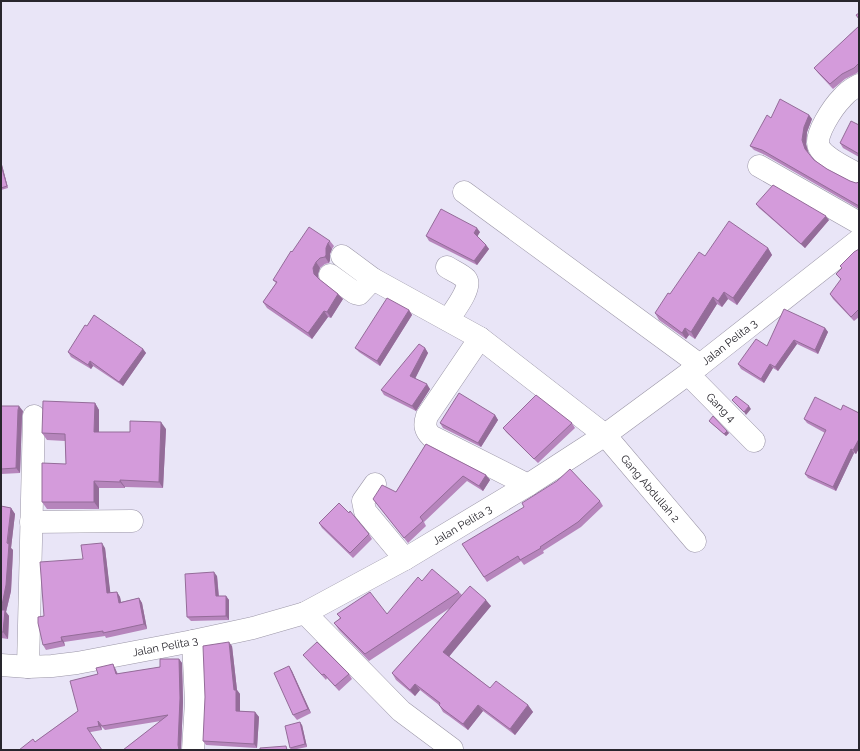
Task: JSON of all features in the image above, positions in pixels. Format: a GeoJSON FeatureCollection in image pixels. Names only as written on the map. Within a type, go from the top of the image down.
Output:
{"type":"FeatureCollection","features":[{"type":"Feature","properties":{"kind":"street"},"geometry":{"type":"LineString","coordinates":[[859,85],[853,88],[842,98],[830,112],[818,136],[818,145],[825,155],[859,175]]}},
{"type":"Feature","properties":{"kind":"street"},"geometry":{"type":"LineString","coordinates":[[759,166],[859,223]]}},
{"type":"Feature","properties":{"kind":"street","name":"Gang 4"},"geometry":{"type":"LineString","coordinates":[[464,192],[694,369],[754,441]]}},
{"type":"Feature","properties":{"kind":"street","name":"Jalan Pelita 3"},"geometry":{"type":"LineString","coordinates":[[1,665],[28,667],[77,663],[253,628],[305,613],[405,559],[528,485],[605,435],[694,369],[859,240]]}},
{"type":"Feature","properties":{"kind":"street","name":"Gang Abdullah 2"},"geometry":{"type":"LineString","coordinates":[[342,256],[372,279],[480,338],[605,435],[694,541]]}},
{"type":"Feature","properties":{"kind":"street"},"geometry":{"type":"LineString","coordinates":[[447,267],[466,279],[468,284],[467,290],[448,320]]}},
{"type":"Feature","properties":{"kind":"street"},"geometry":{"type":"LineString","coordinates":[[330,275],[355,293],[359,294],[372,279]]}},
{"type":"Feature","properties":{"kind":"street"},"geometry":{"type":"LineString","coordinates":[[480,338],[427,416],[424,424],[426,431],[431,436],[528,485]]}},
{"type":"Feature","properties":{"kind":"street"},"geometry":{"type":"LineString","coordinates":[[28,667],[34,416]]}},
{"type":"Feature","properties":{"kind":"street"},"geometry":{"type":"LineString","coordinates":[[375,484],[363,501],[365,511],[405,559]]}},
{"type":"Feature","properties":{"kind":"street"},"geometry":{"type":"LineString","coordinates":[[31,522],[132,521]]}},
{"type":"Feature","properties":{"kind":"street"},"geometry":{"type":"LineString","coordinates":[[305,613],[401,711],[452,749]]}},
{"type":"Feature","properties":{"kind":"street"},"geometry":{"type":"LineString","coordinates":[[193,641],[196,702],[193,750]]}},
{"type":"Feature","properties":{"kind":"building"},"geometry":{"type":"Polygon","coordinates":[[[859,26],[859,63],[830,84],[814,68],[859,26]]]}},
{"type":"Feature","properties":{"kind":"building"},"geometry":{"type":"Polygon","coordinates":[[[780,99],[809,115],[804,127],[802,140],[805,149],[814,160],[827,169],[850,181],[856,183],[859,182],[859,206],[762,150],[750,146],[767,115],[771,118],[780,99]]]}},
{"type":"Feature","properties":{"kind":"building"},"geometry":{"type":"Polygon","coordinates":[[[851,121],[859,125],[859,154],[840,143],[851,121]]]}},
{"type":"Feature","properties":{"kind":"building"},"geometry":{"type":"Polygon","coordinates":[[[1,165],[7,186],[1,188],[1,165]]]}},
{"type":"Feature","properties":{"kind":"building"},"geometry":{"type":"Polygon","coordinates":[[[773,185],[826,216],[801,244],[756,204],[773,185]]]}},
{"type":"Feature","properties":{"kind":"building"},"geometry":{"type":"Polygon","coordinates":[[[441,209],[477,228],[474,233],[486,245],[474,261],[426,236],[441,209]]]}},
{"type":"Feature","properties":{"kind":"building"},"geometry":{"type":"Polygon","coordinates":[[[729,221],[768,248],[733,298],[724,292],[718,301],[713,297],[691,332],[685,328],[682,333],[655,313],[699,252],[705,256],[729,221]]]}},
{"type":"Feature","properties":{"kind":"building"},"geometry":{"type":"Polygon","coordinates":[[[309,227],[330,241],[326,248],[325,257],[320,258],[313,268],[314,274],[338,294],[327,312],[324,311],[308,333],[263,302],[277,282],[273,280],[291,251],[292,252],[309,227]]]}},
{"type":"Feature","properties":{"kind":"building"},"geometry":{"type":"Polygon","coordinates":[[[859,249],[859,309],[851,317],[830,294],[841,279],[836,274],[842,268],[840,266],[859,249]]]}},
{"type":"Feature","properties":{"kind":"building"},"geometry":{"type":"Polygon","coordinates":[[[387,298],[409,310],[377,361],[355,348],[387,298]]]}},
{"type":"Feature","properties":{"kind":"building"},"geometry":{"type":"Polygon","coordinates":[[[784,309],[825,328],[815,350],[794,340],[775,367],[770,364],[761,379],[738,364],[756,339],[767,346],[784,309]]]}},
{"type":"Feature","properties":{"kind":"building"},"geometry":{"type":"Polygon","coordinates":[[[94,315],[143,349],[119,382],[90,361],[88,365],[68,352],[85,325],[87,326],[94,315]]]}},
{"type":"Feature","properties":{"kind":"building"},"geometry":{"type":"Polygon","coordinates":[[[419,344],[425,348],[410,376],[427,384],[412,406],[381,390],[419,344]]]}},
{"type":"Feature","properties":{"kind":"building"},"geometry":{"type":"Polygon","coordinates":[[[459,393],[495,415],[478,443],[440,423],[459,393]]]}},
{"type":"Feature","properties":{"kind":"building"},"geometry":{"type":"Polygon","coordinates":[[[536,395],[572,423],[534,459],[503,428],[536,395]]]}},
{"type":"Feature","properties":{"kind":"building"},"geometry":{"type":"Polygon","coordinates":[[[736,396],[749,406],[744,412],[732,400],[736,396]]]}},
{"type":"Feature","properties":{"kind":"building"},"geometry":{"type":"Polygon","coordinates":[[[815,397],[841,410],[843,405],[859,413],[859,439],[853,450],[851,449],[833,487],[805,474],[826,430],[804,419],[815,397]]]}},
{"type":"Feature","properties":{"kind":"building"},"geometry":{"type":"Polygon","coordinates":[[[43,401],[95,403],[94,432],[130,432],[130,421],[161,422],[159,482],[120,480],[120,482],[94,481],[94,502],[42,502],[42,463],[66,464],[65,434],[42,433],[43,401]]]}},
{"type":"Feature","properties":{"kind":"building"},"geometry":{"type":"Polygon","coordinates":[[[1,406],[19,406],[16,468],[1,469],[1,406]]]}},
{"type":"Feature","properties":{"kind":"building"},"geometry":{"type":"Polygon","coordinates":[[[713,416],[727,431],[724,434],[709,421],[713,416]]]}},
{"type":"Feature","properties":{"kind":"building"},"geometry":{"type":"Polygon","coordinates":[[[426,444],[486,475],[479,486],[463,476],[420,517],[423,521],[404,538],[373,499],[382,485],[396,492],[426,444]]]}},
{"type":"Feature","properties":{"kind":"building"},"geometry":{"type":"Polygon","coordinates":[[[570,469],[600,501],[578,522],[540,547],[541,548],[520,560],[518,556],[484,577],[462,544],[524,507],[522,503],[557,481],[570,469]]]}},
{"type":"Feature","properties":{"kind":"building"},"geometry":{"type":"Polygon","coordinates":[[[339,503],[349,513],[350,511],[369,534],[350,553],[319,523],[339,503]]]}},
{"type":"Feature","properties":{"kind":"building"},"geometry":{"type":"Polygon","coordinates":[[[1,506],[11,508],[7,543],[9,544],[6,585],[1,610],[1,506]]]}},
{"type":"Feature","properties":{"kind":"building"},"geometry":{"type":"Polygon","coordinates":[[[102,543],[107,593],[117,592],[119,603],[139,598],[144,624],[103,633],[103,631],[61,637],[62,641],[43,645],[38,623],[38,617],[44,616],[40,562],[83,559],[81,545],[102,543]]]}},
{"type":"Feature","properties":{"kind":"building"},"geometry":{"type":"Polygon","coordinates":[[[432,569],[459,592],[365,654],[334,623],[341,618],[337,614],[370,592],[387,614],[418,577],[422,581],[432,569]]]}},
{"type":"Feature","properties":{"kind":"building"},"geometry":{"type":"Polygon","coordinates":[[[214,572],[216,596],[226,596],[226,616],[187,617],[185,574],[214,572]]]}},
{"type":"Feature","properties":{"kind":"building"},"geometry":{"type":"Polygon","coordinates":[[[470,586],[486,600],[443,652],[490,688],[496,681],[528,705],[510,729],[478,705],[463,724],[444,710],[439,705],[440,703],[415,684],[410,690],[392,673],[470,586]]]}},
{"type":"Feature","properties":{"kind":"building"},"geometry":{"type":"Polygon","coordinates":[[[1,610],[5,610],[3,632],[1,632],[1,610]]]}},
{"type":"Feature","properties":{"kind":"building"},"geometry":{"type":"Polygon","coordinates":[[[229,642],[234,690],[236,690],[236,711],[255,712],[254,744],[203,741],[205,697],[203,646],[229,642]]]}},
{"type":"Feature","properties":{"kind":"building"},"geometry":{"type":"Polygon","coordinates":[[[317,642],[349,674],[335,686],[303,655],[317,642]]]}},
{"type":"Feature","properties":{"kind":"building"},"geometry":{"type":"Polygon","coordinates":[[[160,659],[179,659],[179,750],[123,750],[168,715],[102,726],[98,721],[99,726],[87,728],[102,750],[19,750],[33,739],[35,742],[78,711],[70,681],[98,674],[96,668],[113,664],[116,674],[160,667],[160,659]]]}},
{"type":"Feature","properties":{"kind":"building"},"geometry":{"type":"Polygon","coordinates":[[[289,666],[308,709],[293,715],[274,673],[289,666]]]}},
{"type":"Feature","properties":{"kind":"building"},"geometry":{"type":"Polygon","coordinates":[[[300,722],[305,744],[290,748],[285,726],[300,722]]]}},
{"type":"Feature","properties":{"kind":"building"},"geometry":{"type":"Polygon","coordinates":[[[286,746],[287,750],[260,750],[260,748],[286,746]]]}}]}
